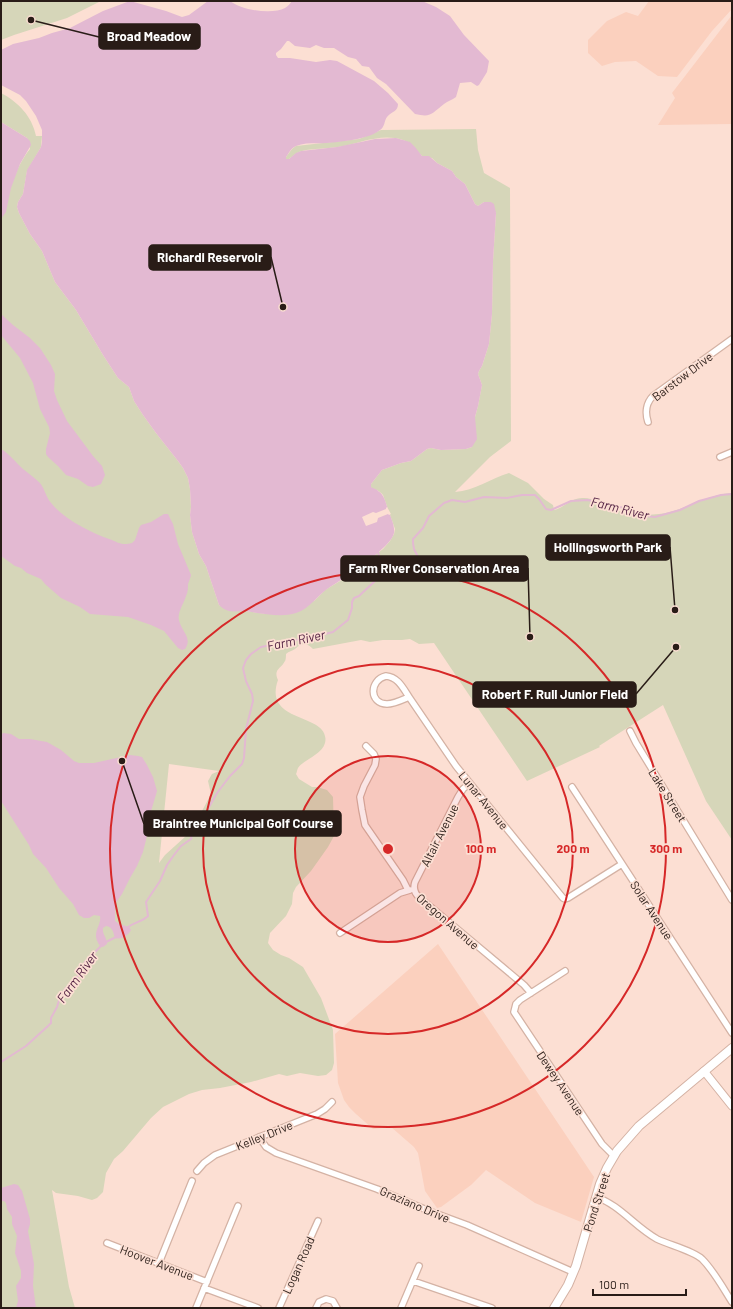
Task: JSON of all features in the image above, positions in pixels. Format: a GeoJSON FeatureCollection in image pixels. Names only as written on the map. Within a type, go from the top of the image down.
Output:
{"type":"FeatureCollection","features":[{"type":"Feature","properties":{"kind":"main road","name":"Pond Street"},"geometry":{"type":"LineString","coordinates":[[554,1308],[573,1272],[583,1246],[596,1197],[604,1174],[614,1156],[639,1126],[732,1048]]}},
{"type":"Feature","properties":{"kind":"street","name":"Barstow Drive"},"geometry":{"type":"LineString","coordinates":[[648,422],[646,415],[647,406],[653,396],[732,339]]}},
{"type":"Feature","properties":{"kind":"street"},"geometry":{"type":"LineString","coordinates":[[720,457],[732,452]]}},
{"type":"Feature","properties":{"kind":"street","name":"Lunar Avenue"},"geometry":{"type":"LineString","coordinates":[[409,697],[391,704],[382,703],[375,697],[373,692],[374,685],[377,680],[382,677],[391,677],[398,681],[409,697],[453,761],[565,899],[622,864]]}},
{"type":"Feature","properties":{"kind":"street","name":"Lake Street"},"geometry":{"type":"LineString","coordinates":[[630,731],[732,900]]}},
{"type":"Feature","properties":{"kind":"street"},"geometry":{"type":"LineString","coordinates":[[366,746],[374,754],[376,759],[375,765],[361,792],[361,804],[365,825],[411,890]]}},
{"type":"Feature","properties":{"kind":"street","name":"Altair Avenue"},"geometry":{"type":"LineString","coordinates":[[411,890],[458,797],[463,789],[470,783]]}},
{"type":"Feature","properties":{"kind":"street","name":"Solar Avenue"},"geometry":{"type":"LineString","coordinates":[[572,786],[732,1033]]}},
{"type":"Feature","properties":{"kind":"street","name":"Oregon Avenue"},"geometry":{"type":"LineString","coordinates":[[340,933],[400,893],[411,890],[524,985],[530,993]]}},
{"type":"Feature","properties":{"kind":"street"},"geometry":{"type":"LineString","coordinates":[[530,993],[565,971]]}},
{"type":"Feature","properties":{"kind":"street","name":"Dewey Avenue"},"geometry":{"type":"LineString","coordinates":[[530,993],[520,1000],[514,1007],[516,1015],[602,1144],[614,1156]]}},
{"type":"Feature","properties":{"kind":"street"},"geometry":{"type":"LineString","coordinates":[[704,1071],[732,1106]]}},
{"type":"Feature","properties":{"kind":"street","name":"Kelley Drive"},"geometry":{"type":"LineString","coordinates":[[198,1171],[204,1163],[215,1155],[317,1114],[332,1102]]}},
{"type":"Feature","properties":{"kind":"street","name":"Graziano Drive"},"geometry":{"type":"LineString","coordinates":[[259,1137],[266,1147],[276,1154],[372,1187],[467,1225],[573,1272]]}},
{"type":"Feature","properties":{"kind":"street"},"geometry":{"type":"LineString","coordinates":[[159,1263],[192,1181]]}},
{"type":"Feature","properties":{"kind":"street"},"geometry":{"type":"LineString","coordinates":[[596,1197],[611,1204],[656,1239],[699,1257],[710,1269],[732,1302]]}},
{"type":"Feature","properties":{"kind":"street"},"geometry":{"type":"LineString","coordinates":[[196,1308],[238,1206]]}},
{"type":"Feature","properties":{"kind":"street","name":"Logan Road"},"geometry":{"type":"LineString","coordinates":[[279,1308],[318,1221]]}},
{"type":"Feature","properties":{"kind":"street","name":"Hoover Avenue"},"geometry":{"type":"LineString","coordinates":[[107,1243],[159,1263],[258,1308]]}},
{"type":"Feature","properties":{"kind":"street"},"geometry":{"type":"LineString","coordinates":[[401,1308],[419,1266]]}},
{"type":"Feature","properties":{"kind":"street"},"geometry":{"type":"LineString","coordinates":[[413,1281],[492,1308]]}},
{"type":"Feature","properties":{"kind":"street"},"geometry":{"type":"LineString","coordinates":[[316,1308],[319,1302],[326,1299],[333,1302],[337,1308]]}},
{"type":"Feature","properties":{"kind":"shaded area"},"geometry":{"type":"Polygon","coordinates":[[[130,1],[182,17],[189,15],[208,1],[230,1],[241,7],[249,9],[272,11],[285,8],[292,1],[422,1],[436,7],[450,16],[464,35],[489,61],[487,72],[479,85],[477,86],[471,82],[460,83],[456,97],[431,114],[421,115],[415,114],[386,84],[377,78],[369,67],[362,66],[356,59],[348,57],[334,48],[324,48],[316,45],[310,48],[295,46],[287,41],[276,53],[278,58],[290,58],[316,62],[330,60],[337,61],[374,81],[398,104],[396,110],[387,117],[382,129],[369,136],[347,141],[300,145],[291,149],[286,159],[289,159],[301,151],[337,147],[375,139],[396,138],[410,142],[422,156],[429,156],[437,163],[452,171],[456,177],[465,184],[475,204],[478,206],[484,202],[491,202],[494,204],[496,213],[492,314],[489,344],[478,374],[482,385],[475,417],[477,439],[472,447],[466,449],[427,449],[411,461],[382,470],[371,484],[371,487],[376,489],[385,500],[394,528],[394,533],[391,539],[366,562],[326,590],[306,608],[296,613],[277,615],[231,611],[219,605],[206,566],[199,554],[192,532],[190,515],[190,489],[188,478],[183,468],[143,415],[134,401],[129,387],[118,378],[76,310],[55,282],[42,251],[30,234],[17,207],[23,194],[27,170],[41,147],[42,130],[36,116],[26,101],[20,95],[1,85],[1,50],[13,44],[39,38],[70,28],[103,11],[130,1]]]}},
{"type":"Feature","properties":{"kind":"shaded area"},"geometry":{"type":"Polygon","coordinates":[[[649,1],[732,1],[732,9],[712,31],[677,77],[658,76],[636,61],[615,62],[602,66],[588,53],[588,40],[607,21],[626,12],[638,16],[649,1]]]}},
{"type":"Feature","properties":{"kind":"shaded area"},"geometry":{"type":"Polygon","coordinates":[[[732,15],[732,124],[658,125],[675,98],[672,93],[732,15]]]}},
{"type":"Feature","properties":{"kind":"shaded area"},"geometry":{"type":"Polygon","coordinates":[[[1,122],[27,138],[31,145],[20,164],[11,188],[6,212],[1,219],[1,122]]]}},
{"type":"Feature","properties":{"kind":"shaded area"},"geometry":{"type":"Polygon","coordinates":[[[1,314],[40,348],[51,365],[55,374],[54,391],[57,400],[67,421],[102,466],[105,475],[101,484],[93,487],[88,486],[78,479],[66,475],[46,454],[50,433],[49,427],[40,409],[33,383],[20,358],[1,335],[1,314]]]}},
{"type":"Feature","properties":{"kind":"shaded area"},"geometry":{"type":"Polygon","coordinates":[[[1,449],[40,483],[50,502],[57,510],[86,529],[122,544],[132,543],[135,540],[141,525],[151,522],[164,514],[168,514],[173,524],[178,544],[191,575],[179,617],[180,624],[188,641],[185,649],[182,650],[178,648],[164,631],[151,625],[128,617],[90,614],[80,607],[61,598],[41,579],[27,573],[1,556],[1,449]]]}},
{"type":"Feature","properties":{"kind":"shaded area"},"geometry":{"type":"Polygon","coordinates":[[[3,733],[11,734],[19,739],[47,742],[79,763],[94,763],[130,755],[142,757],[147,765],[153,777],[157,791],[149,818],[148,832],[143,852],[122,894],[115,904],[115,921],[129,927],[131,930],[124,937],[115,938],[111,929],[106,926],[103,930],[107,944],[103,947],[100,946],[97,941],[96,933],[100,916],[94,915],[89,918],[84,918],[79,915],[73,904],[59,888],[46,868],[33,854],[29,845],[1,801],[1,735],[3,733]]]}},
{"type":"Feature","properties":{"kind":"shaded area"},"geometry":{"type":"Polygon","coordinates":[[[438,944],[594,1177],[581,1222],[535,1203],[486,1170],[471,1185],[441,1207],[437,1208],[425,1191],[418,1153],[414,1147],[391,1127],[373,1129],[349,1107],[344,1100],[338,1083],[335,1034],[438,944]]]}},
{"type":"Feature","properties":{"kind":"shaded area"},"geometry":{"type":"Polygon","coordinates":[[[14,1184],[18,1185],[22,1191],[30,1219],[28,1231],[34,1264],[33,1286],[36,1308],[16,1308],[18,1301],[16,1286],[21,1278],[21,1271],[15,1253],[17,1236],[12,1224],[12,1217],[7,1209],[6,1203],[1,1201],[1,1188],[14,1184]]]}},
{"type":"Feature","properties":{"kind":"green space"},"geometry":{"type":"Polygon","coordinates":[[[1,1],[101,1],[67,18],[1,40],[1,1]]]}},
{"type":"Feature","properties":{"kind":"green space"},"geometry":{"type":"Polygon","coordinates":[[[1,93],[18,105],[28,116],[36,136],[42,136],[41,147],[27,171],[23,194],[17,207],[19,213],[30,234],[42,251],[55,282],[76,310],[118,378],[129,387],[134,401],[143,415],[183,468],[188,478],[192,532],[199,554],[206,566],[219,605],[230,611],[245,611],[266,614],[314,601],[325,590],[345,578],[383,549],[390,541],[395,529],[383,495],[370,487],[371,484],[382,470],[411,461],[427,449],[466,449],[472,447],[475,417],[482,385],[478,374],[489,344],[492,314],[496,213],[484,202],[478,206],[475,204],[465,184],[456,177],[452,171],[437,163],[432,158],[422,156],[411,144],[404,140],[388,137],[366,140],[345,146],[306,150],[298,152],[289,159],[286,159],[292,149],[296,146],[359,139],[381,130],[476,129],[478,150],[484,173],[510,188],[511,441],[490,457],[455,492],[476,487],[509,473],[528,483],[544,499],[553,505],[554,510],[578,498],[586,498],[622,512],[647,515],[668,513],[713,496],[732,493],[732,840],[706,801],[663,705],[599,746],[600,747],[527,781],[434,643],[419,644],[410,639],[370,642],[361,640],[313,649],[304,644],[286,654],[283,664],[278,669],[276,674],[278,680],[276,694],[280,704],[288,712],[318,726],[324,733],[325,743],[317,754],[304,762],[298,768],[296,774],[299,779],[312,787],[327,790],[333,797],[334,836],[311,871],[296,887],[293,893],[292,904],[286,916],[270,933],[268,943],[273,950],[303,967],[321,998],[333,1030],[334,1063],[332,1070],[326,1075],[318,1076],[300,1073],[287,1076],[279,1074],[251,1082],[202,1090],[189,1094],[163,1107],[114,1159],[106,1173],[103,1192],[97,1198],[92,1200],[78,1196],[56,1193],[52,1190],[69,1287],[75,1308],[1,1308],[1,209],[7,207],[9,192],[15,176],[30,149],[27,138],[1,122],[1,93]],[[169,764],[159,863],[165,855],[186,836],[211,794],[208,781],[212,774],[219,771],[169,764]]]}},
{"type":"Feature","properties":{"kind":"pier"},"geometry":{"type":"Polygon","coordinates":[[[387,507],[391,514],[378,518],[377,522],[366,526],[362,517],[373,512],[376,513],[386,509],[387,507]]]}},
{"type":"Feature","properties":{"kind":"waterway","name":"Farm River"},"geometry":{"type":"LineString","coordinates":[[127,928],[148,916],[146,902],[160,881],[167,865],[181,846],[191,839],[195,823],[204,816],[217,793],[230,776],[242,764],[244,758],[246,729],[253,701],[243,668],[246,660],[251,654],[261,647],[333,632],[348,620],[354,598],[359,596],[376,580],[387,576],[405,579],[417,573],[419,559],[414,549],[413,539],[423,528],[429,516],[444,503],[452,500],[465,502],[484,497],[507,498],[522,495],[535,495],[546,509],[551,510],[571,501],[588,500],[625,508],[637,515],[655,517],[680,510],[699,501],[721,495],[732,494]]}},
{"type":"Feature","properties":{"kind":"waterway"},"geometry":{"type":"LineString","coordinates":[[378,552],[384,577]]}},
{"type":"Feature","properties":{"kind":"waterway","name":"Farm River"},"geometry":{"type":"LineString","coordinates":[[106,942],[116,937]]}},
{"type":"Feature","properties":{"kind":"waterway","name":"Farm River"},"geometry":{"type":"LineString","coordinates":[[1,1062],[26,1046],[51,1023],[51,1018],[65,989],[78,976],[85,962],[102,945]]}},
{"type":"Feature","properties":{"kind":"place","name":"Broad Meadow"},"geometry":{"type":"Point","coordinates":[31,20]}},
{"type":"Feature","properties":{"kind":"place","name":"Richardi Reservoir"},"geometry":{"type":"Point","coordinates":[283,307]}},
{"type":"Feature","properties":{"kind":"place","name":"Hollingsworth Park"},"geometry":{"type":"Point","coordinates":[675,610]}},
{"type":"Feature","properties":{"kind":"place","name":"Farm River Conservation Area"},"geometry":{"type":"Point","coordinates":[530,637]}},
{"type":"Feature","properties":{"kind":"place","name":"Robert F. Rull Junior Field"},"geometry":{"type":"Point","coordinates":[676,647]}},
{"type":"Feature","properties":{"kind":"place","name":"Braintree Municipal Golf Course"},"geometry":{"type":"Point","coordinates":[122,761]}}]}
